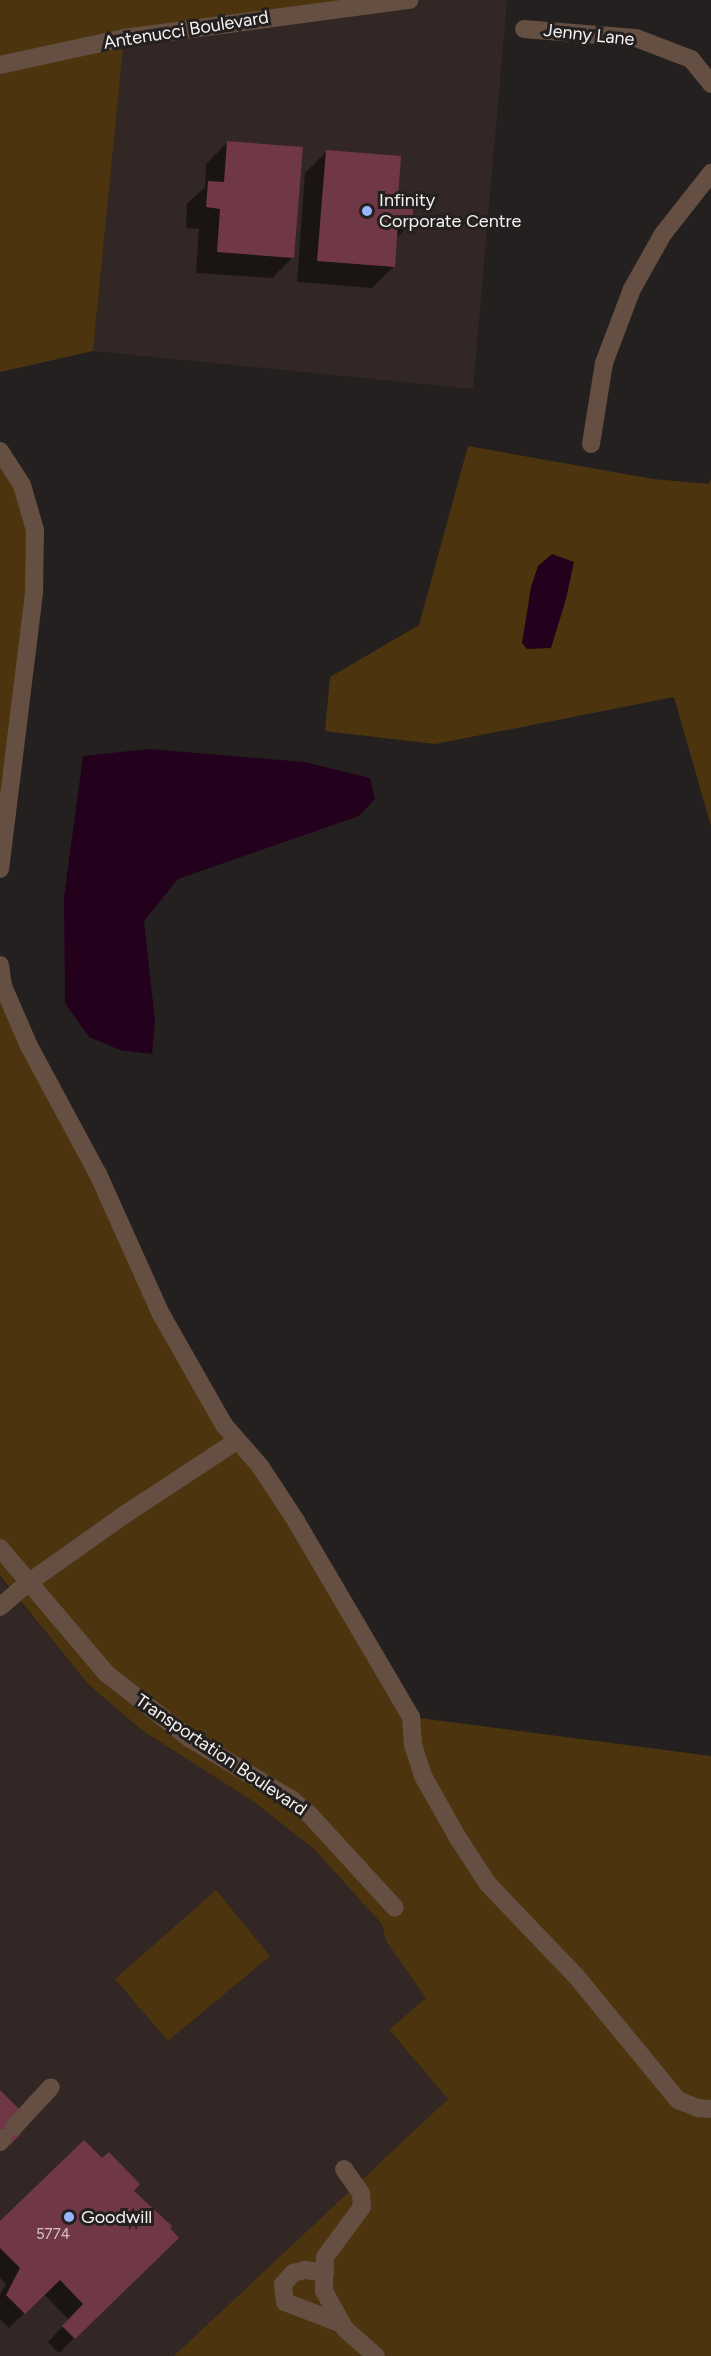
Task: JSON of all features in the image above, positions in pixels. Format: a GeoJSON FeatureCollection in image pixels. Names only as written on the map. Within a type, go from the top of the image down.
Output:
{"type":"FeatureCollection","features":[{"type":"Feature","properties":{"kind":"street","name":"Antenucci Boulevard"},"geometry":{"type":"LineString","coordinates":[[0,65],[124,38],[409,0]]}},
{"type":"Feature","properties":{"kind":"street","name":"Jenny Lane"},"geometry":{"type":"LineString","coordinates":[[524,28],[636,38],[691,59],[711,84]]}},
{"type":"Feature","properties":{"kind":"street"},"geometry":{"type":"LineString","coordinates":[[591,444],[604,363],[633,290],[663,234],[711,173]]}},
{"type":"Feature","properties":{"kind":"street"},"geometry":{"type":"LineString","coordinates":[[0,451],[22,486],[35,530],[34,593],[0,869]]}},
{"type":"Feature","properties":{"kind":"street"},"geometry":{"type":"LineString","coordinates":[[0,965],[3,986],[29,1046],[98,1174],[161,1314],[224,1425],[260,1466],[296,1521],[411,1717],[413,1745],[423,1776],[488,1884],[576,1976],[678,2100],[699,2108],[711,2109]]}},
{"type":"Feature","properties":{"kind":"street"},"geometry":{"type":"LineString","coordinates":[[0,1607],[28,1583],[124,1515],[238,1440]]}},
{"type":"Feature","properties":{"kind":"street","name":"Transportation Boulevard"},"geometry":{"type":"LineString","coordinates":[[0,1548],[107,1674],[189,1738],[291,1799],[309,1814],[395,1908]]}},
{"type":"Feature","properties":{"kind":"street"},"geometry":{"type":"LineString","coordinates":[[6,2136],[51,2087]]}},
{"type":"Feature","properties":{"kind":"street"},"geometry":{"type":"LineString","coordinates":[[344,2169],[361,2193],[362,2207],[325,2257],[324,2291],[342,2324],[376,2356]]}},
{"type":"Feature","properties":{"kind":"street"},"geometry":{"type":"LineString","coordinates":[[325,2274],[305,2270],[293,2273],[283,2283],[285,2302],[342,2324]]}},
{"type":"Feature","properties":{"kind":"shaded area"},"geometry":{"type":"Polygon","coordinates":[[[0,0],[409,0],[124,38],[93,351],[0,372],[0,0]]]}},
{"type":"Feature","properties":{"kind":"shaded area"},"geometry":{"type":"Polygon","coordinates":[[[408,0],[507,0],[473,389],[93,351],[124,38],[408,0]]]}},
{"type":"Feature","properties":{"kind":"shaded area"},"geometry":{"type":"Polygon","coordinates":[[[468,446],[653,479],[709,484],[711,479],[711,826],[674,697],[435,744],[325,731],[330,677],[419,625],[468,446]]]}},
{"type":"Feature","properties":{"kind":"shaded area"},"geometry":{"type":"Polygon","coordinates":[[[0,451],[35,530],[0,869],[0,451]]]}},
{"type":"Feature","properties":{"kind":"shaded area"},"geometry":{"type":"Polygon","coordinates":[[[552,554],[574,562],[566,599],[551,648],[527,649],[522,643],[531,587],[538,566],[552,554]]]}},
{"type":"Feature","properties":{"kind":"shaded area"},"geometry":{"type":"Polygon","coordinates":[[[149,749],[304,762],[370,778],[375,799],[359,816],[178,879],[144,921],[155,1021],[152,1054],[120,1050],[89,1037],[65,1003],[64,897],[83,756],[149,749]]]}},
{"type":"Feature","properties":{"kind":"shaded area"},"geometry":{"type":"Polygon","coordinates":[[[0,965],[161,1314],[411,1717],[711,1756],[711,2356],[174,2356],[448,2099],[389,2030],[426,1998],[386,1941],[382,1924],[314,1849],[254,1802],[143,1731],[89,1685],[0,1576],[0,965]]]}},
{"type":"Feature","properties":{"kind":"shaded area"},"geometry":{"type":"Polygon","coordinates":[[[0,1578],[89,1685],[143,1731],[254,1802],[314,1849],[383,1924],[386,1941],[426,1998],[389,2031],[448,2099],[197,2356],[0,2356],[0,1578]]]}},
{"type":"Feature","properties":{"kind":"shaded area"},"geometry":{"type":"Polygon","coordinates":[[[216,1890],[270,1956],[168,2041],[115,1979],[216,1890]]]}},
{"type":"Feature","properties":{"kind":"building"},"geometry":{"type":"Polygon","coordinates":[[[227,141],[303,147],[294,258],[217,252],[220,209],[206,207],[208,181],[224,182],[227,141]]]}},
{"type":"Feature","properties":{"kind":"building","name":"Infinity Corporate Centre"},"geometry":{"type":"Polygon","coordinates":[[[326,150],[401,156],[398,197],[414,199],[412,225],[398,224],[395,267],[317,261],[326,150]]]}},
{"type":"Feature","properties":{"kind":"building"},"geometry":{"type":"Polygon","coordinates":[[[0,2090],[22,2112],[10,2122],[21,2134],[10,2145],[0,2135],[0,2090]]]}},
{"type":"Feature","properties":{"kind":"building"},"geometry":{"type":"Polygon","coordinates":[[[84,2140],[102,2158],[109,2152],[140,2184],[134,2191],[172,2226],[170,2228],[179,2238],[75,2339],[62,2326],[83,2304],[60,2280],[25,2314],[6,2295],[20,2268],[0,2248],[0,2221],[84,2140]]]}},
{"type":"Feature","properties":{"kind":"place","name":"Infinity Corporate Centre"},"geometry":{"type":"Point","coordinates":[367,211]}},
{"type":"Feature","properties":{"kind":"place","name":"Goodwill"},"geometry":{"type":"Point","coordinates":[69,2217]}}]}
